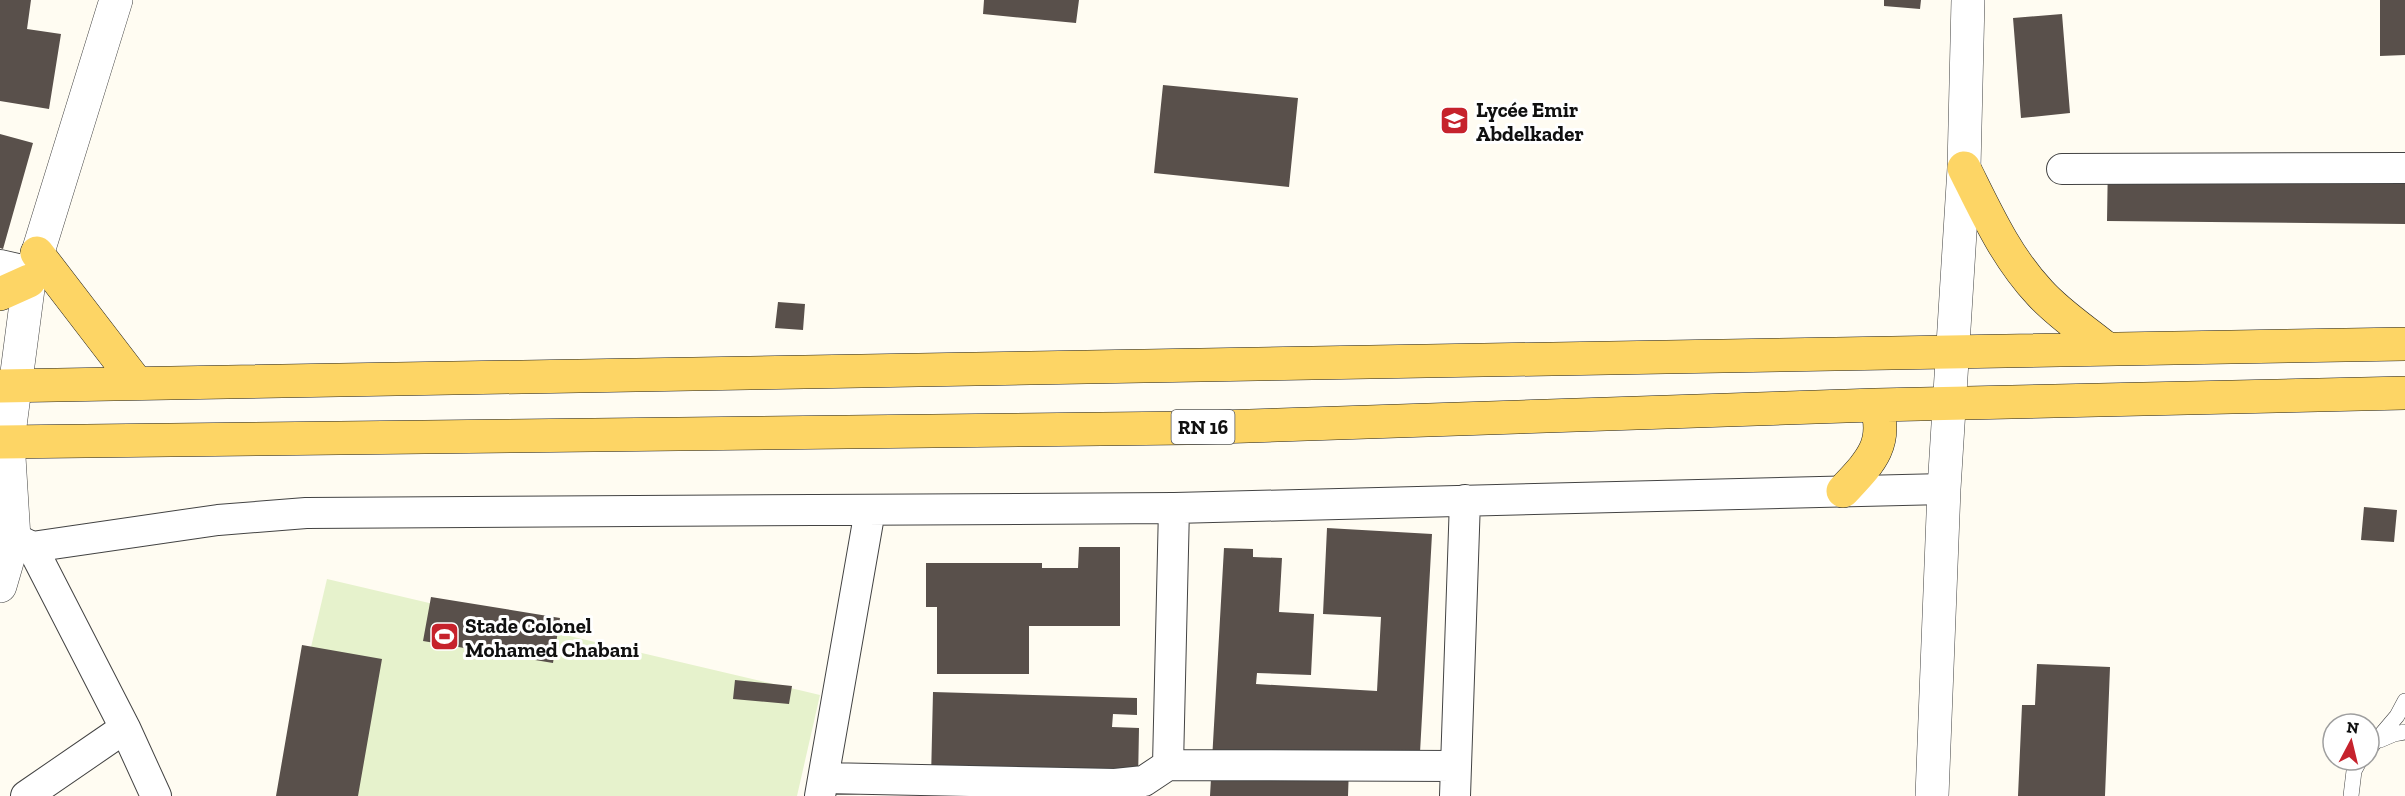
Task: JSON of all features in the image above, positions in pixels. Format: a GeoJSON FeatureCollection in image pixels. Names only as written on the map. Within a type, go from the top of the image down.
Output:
{"type":"FeatureCollection","features":[{"type":"Feature","properties":{"kind":"main road"},"geometry":{"type":"LineString","coordinates":[[1964,168],[1995,231],[2017,265],[2041,295],[2108,349]]}},
{"type":"Feature","properties":{"kind":"main road"},"geometry":{"type":"LineString","coordinates":[[19,273],[136,382]]}},
{"type":"Feature","properties":{"kind":"main road"},"geometry":{"type":"LineString","coordinates":[[7,386],[2405,344]]}},
{"type":"Feature","properties":{"kind":"main road","name":"RN 16"},"geometry":{"type":"LineString","coordinates":[[4,442],[1187,428],[1876,405],[2405,393]]}},
{"type":"Feature","properties":{"kind":"main road"},"geometry":{"type":"LineString","coordinates":[[1843,490],[1865,467],[1881,436],[1882,422],[1876,405]]}},
{"type":"Feature","properties":{"kind":"street"},"geometry":{"type":"LineString","coordinates":[[116,0],[19,273],[7,386],[4,442],[23,542],[125,728],[156,796]]}},
{"type":"Feature","properties":{"kind":"street"},"geometry":{"type":"LineString","coordinates":[[1932,796],[1944,489],[1964,168],[1968,0]]}},
{"type":"Feature","properties":{"kind":"street"},"geometry":{"type":"LineString","coordinates":[[2062,169],[2405,168]]}},
{"type":"Feature","properties":{"kind":"street"},"geometry":{"type":"LineString","coordinates":[[23,542],[218,520],[306,513],[1174,508],[1944,489]]}},
{"type":"Feature","properties":{"kind":"street"},"geometry":{"type":"LineString","coordinates":[[1455,796],[1465,500]]}},
{"type":"Feature","properties":{"kind":"street"},"geometry":{"type":"LineString","coordinates":[[1168,765],[1174,508]]}},
{"type":"Feature","properties":{"kind":"street"},"geometry":{"type":"LineString","coordinates":[[870,510],[822,787],[1080,791],[1144,781],[1168,765],[1455,766]]}},
{"type":"Feature","properties":{"kind":"street"},"geometry":{"type":"LineString","coordinates":[[0,586],[23,542]]}},
{"type":"Feature","properties":{"kind":"street"},"geometry":{"type":"LineString","coordinates":[[26,796],[125,728]]}},
{"type":"Feature","properties":{"kind":"lane"},"geometry":{"type":"LineString","coordinates":[[2381,734],[2405,701]]}},
{"type":"Feature","properties":{"kind":"lane"},"geometry":{"type":"LineString","coordinates":[[2381,741],[2394,734],[2405,732]]}},
{"type":"Feature","properties":{"kind":"lane"},"geometry":{"type":"LineString","coordinates":[[2350,794],[2354,772]]}},
{"type":"Feature","properties":{"kind":"green space","name":"Stade Colonel Mohamed Chabani"},"geometry":{"type":"Polygon","coordinates":[[[327,579],[820,695],[797,796],[276,796],[327,579]]]}},
{"type":"Feature","properties":{"kind":"building"},"geometry":{"type":"Polygon","coordinates":[[[0,0],[31,0],[27,29],[61,34],[49,109],[0,101],[0,0]]]}},
{"type":"Feature","properties":{"kind":"building"},"geometry":{"type":"Polygon","coordinates":[[[984,0],[1079,0],[1076,23],[983,14],[984,0]]]}},
{"type":"Feature","properties":{"kind":"building"},"geometry":{"type":"Polygon","coordinates":[[[1884,0],[1921,0],[1920,9],[1884,6],[1884,0]]]}},
{"type":"Feature","properties":{"kind":"building"},"geometry":{"type":"Polygon","coordinates":[[[2380,0],[2405,0],[2405,55],[2380,56],[2380,0]]]}},
{"type":"Feature","properties":{"kind":"building"},"geometry":{"type":"Polygon","coordinates":[[[2062,14],[2070,113],[2021,118],[2013,18],[2062,14]]]}},
{"type":"Feature","properties":{"kind":"building"},"geometry":{"type":"Polygon","coordinates":[[[1163,85],[1298,98],[1289,187],[1154,173],[1163,85]]]}},
{"type":"Feature","properties":{"kind":"building"},"geometry":{"type":"Polygon","coordinates":[[[0,134],[33,143],[3,249],[0,248],[0,134]]]}},
{"type":"Feature","properties":{"kind":"building"},"geometry":{"type":"Polygon","coordinates":[[[2108,158],[2405,161],[2405,224],[2107,221],[2108,158]]]}},
{"type":"Feature","properties":{"kind":"building"},"geometry":{"type":"Polygon","coordinates":[[[778,302],[805,304],[803,330],[775,328],[778,302]]]}},
{"type":"Feature","properties":{"kind":"building"},"geometry":{"type":"Polygon","coordinates":[[[2364,507],[2397,510],[2394,542],[2361,540],[2364,507]]]}},
{"type":"Feature","properties":{"kind":"building"},"geometry":{"type":"Polygon","coordinates":[[[1327,528],[1432,534],[1419,771],[1349,767],[1348,796],[1210,796],[1224,548],[1253,549],[1253,557],[1282,558],[1279,612],[1314,614],[1311,675],[1257,673],[1256,684],[1377,691],[1381,617],[1323,614],[1327,528]]]}},
{"type":"Feature","properties":{"kind":"building"},"geometry":{"type":"Polygon","coordinates":[[[1079,547],[1120,547],[1120,626],[1029,626],[1029,674],[937,674],[937,607],[926,607],[926,563],[1042,563],[1042,568],[1078,568],[1079,547]]]}},
{"type":"Feature","properties":{"kind":"building"},"geometry":{"type":"Polygon","coordinates":[[[431,597],[560,618],[553,663],[423,641],[431,597]]]}},
{"type":"Feature","properties":{"kind":"building"},"geometry":{"type":"Polygon","coordinates":[[[302,645],[382,659],[358,796],[276,796],[302,645]]]}},
{"type":"Feature","properties":{"kind":"building"},"geometry":{"type":"Polygon","coordinates":[[[2037,664],[2110,667],[2105,796],[2018,796],[2022,705],[2035,705],[2037,664]]]}},
{"type":"Feature","properties":{"kind":"building"},"geometry":{"type":"Polygon","coordinates":[[[735,680],[792,686],[789,704],[733,699],[735,680]]]}},
{"type":"Feature","properties":{"kind":"building"},"geometry":{"type":"Polygon","coordinates":[[[933,692],[1137,698],[1137,715],[1113,714],[1112,727],[1139,728],[1138,782],[931,779],[933,692]]]}},
{"type":"Feature","properties":{"kind":"place","name":"Lycée Emir Abdelkader"},"geometry":{"type":"Point","coordinates":[1455,121]}},
{"type":"Feature","properties":{"kind":"place","name":"Stade Colonel Mohamed Chabani"},"geometry":{"type":"Point","coordinates":[444,637]}}]}
